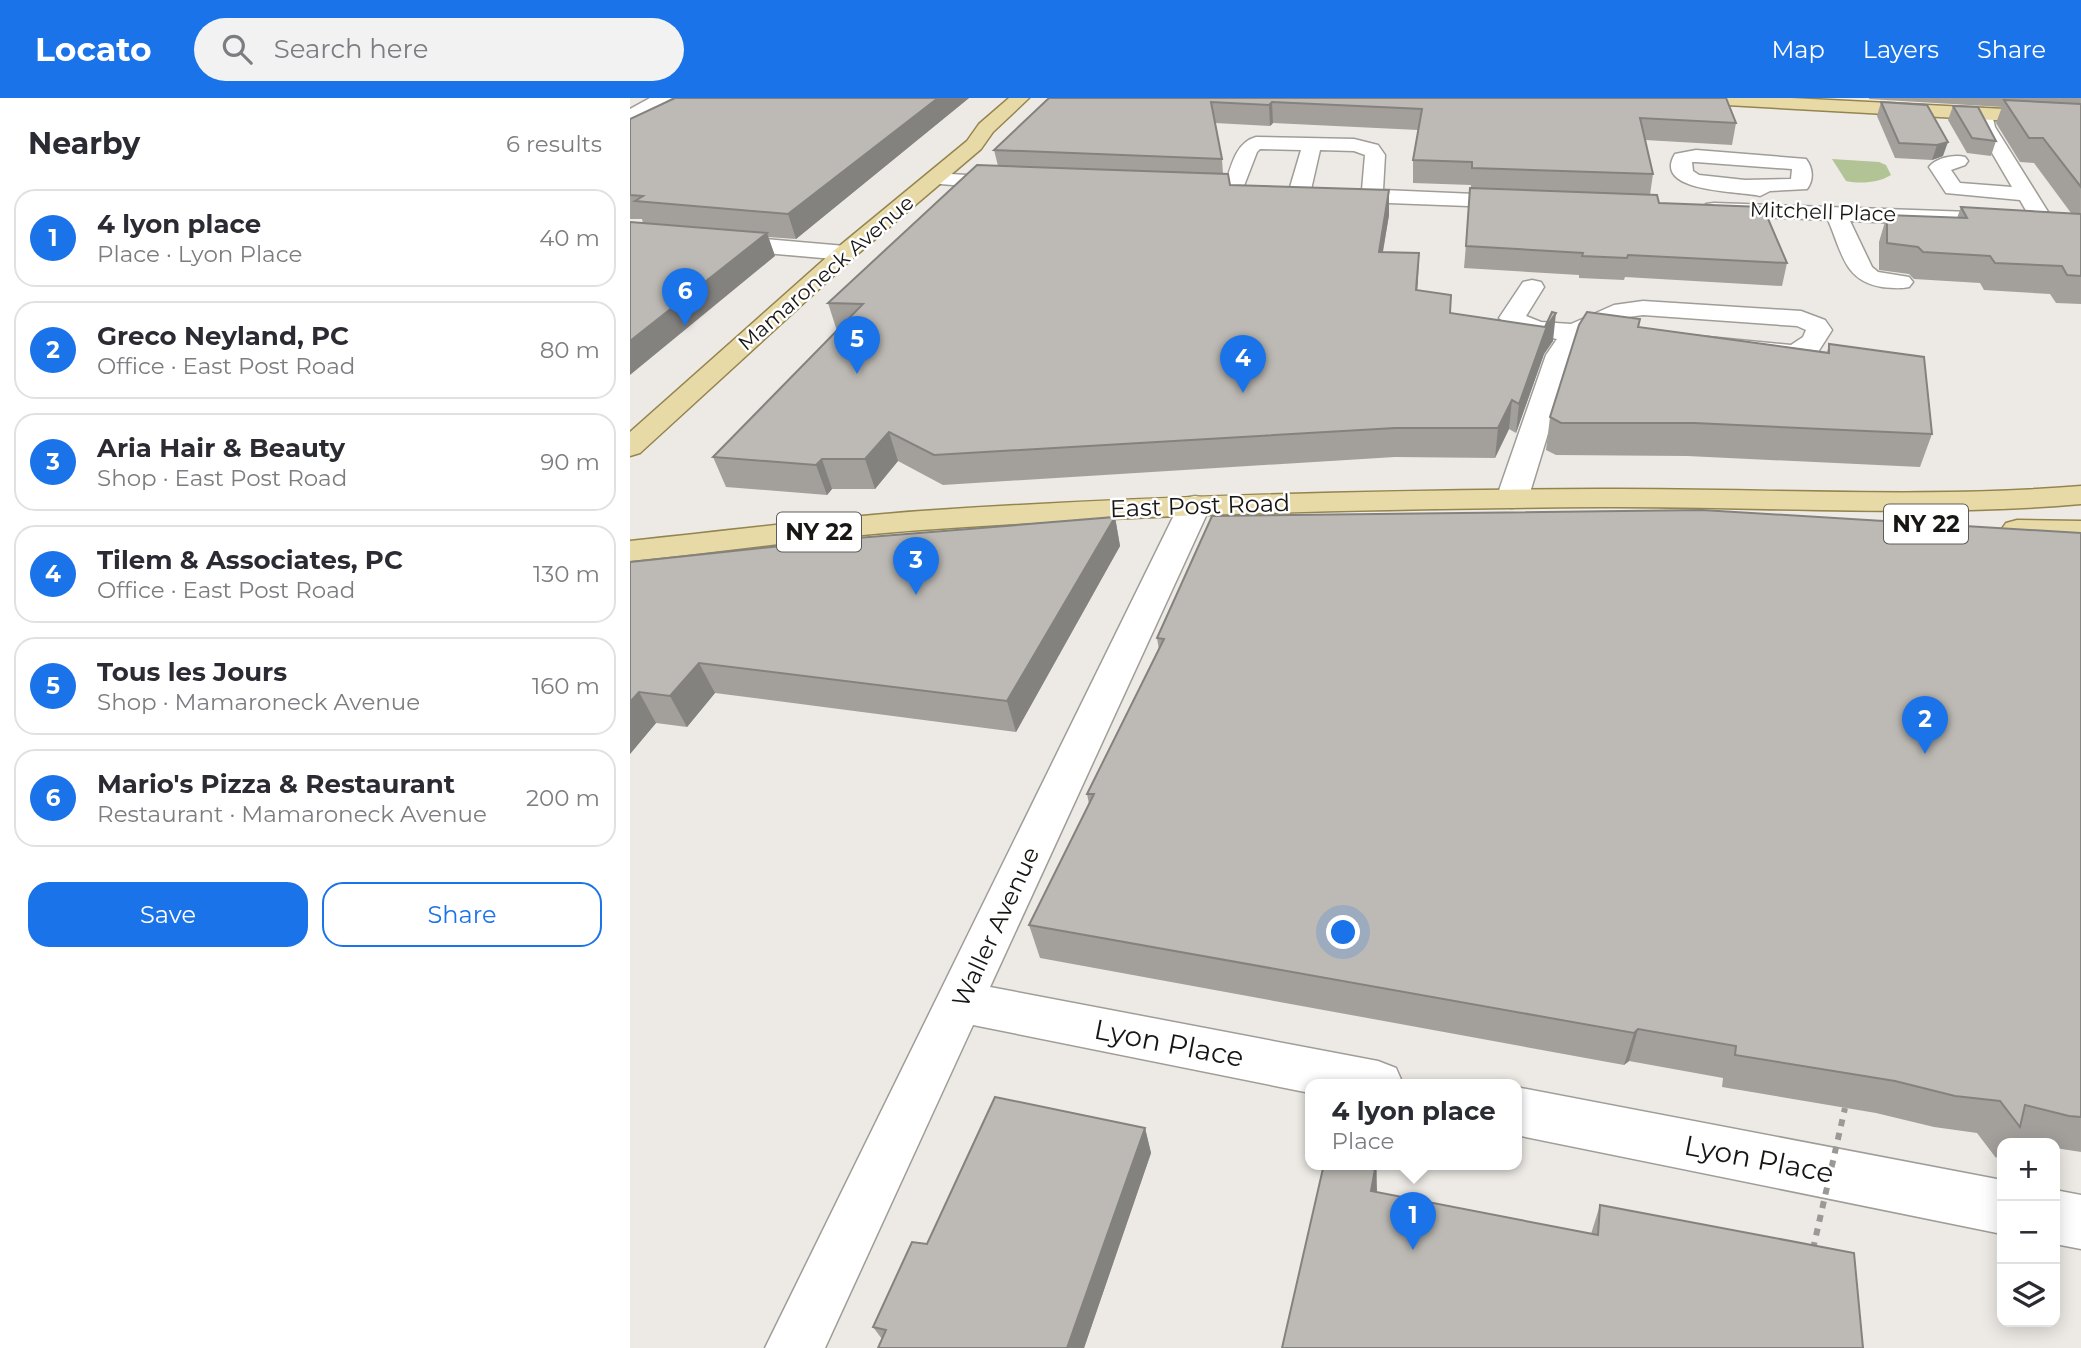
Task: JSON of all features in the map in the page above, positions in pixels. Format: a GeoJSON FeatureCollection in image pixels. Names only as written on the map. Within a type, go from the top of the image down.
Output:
{"type":"FeatureCollection","features":[{"type":"Feature","properties":{"kind":"main road","name":"Mamaroneck Avenue"},"geometry":{"type":"LineString","coordinates":[[630,447],[845,253],[974,145],[986,128],[1020,98]]}},
{"type":"Feature","properties":{"kind":"main road"},"geometry":{"type":"LineString","coordinates":[[1690,98],[2081,119]]}},
{"type":"Feature","properties":{"kind":"main road","name":"East Post Road"},"geometry":{"type":"LineString","coordinates":[[630,551],[917,521],[1195,505],[1512,499],[1691,498],[1772,502],[2021,500],[2081,495]]}},
{"type":"Feature","properties":{"kind":"main road","name":"East Post Road"},"geometry":{"type":"LineString","coordinates":[[1772,502],[1946,527],[2081,531]]}},
{"type":"Feature","properties":{"kind":"street"},"geometry":{"type":"LineString","coordinates":[[630,100],[660,99]]}},
{"type":"Feature","properties":{"kind":"street"},"geometry":{"type":"LineString","coordinates":[[630,116],[660,99]]}},
{"type":"Feature","properties":{"kind":"street"},"geometry":{"type":"LineString","coordinates":[[1931,111],[1963,163]]}},
{"type":"Feature","properties":{"kind":"street"},"geometry":{"type":"LineString","coordinates":[[1983,114],[1986,127],[2043,221]]}},
{"type":"Feature","properties":{"kind":"street"},"geometry":{"type":"LineString","coordinates":[[1233,191],[1250,145],[1266,142],[1312,143],[1354,145],[1371,149],[1374,155],[1372,197]]}},
{"type":"Feature","properties":{"kind":"street"},"geometry":{"type":"LineString","coordinates":[[1299,194],[1312,143]]}},
{"type":"Feature","properties":{"kind":"street"},"geometry":{"type":"LineString","coordinates":[[1749,185],[1800,186],[1802,169],[1799,163],[1782,161],[1682,158],[1683,174],[1693,181],[1749,185],[1759,190],[1770,211]]}},
{"type":"Feature","properties":{"kind":"street"},"geometry":{"type":"LineString","coordinates":[[1963,163],[2010,163]]}},
{"type":"Feature","properties":{"kind":"street"},"geometry":{"type":"LineString","coordinates":[[1963,163],[1953,189],[2028,194]]}},
{"type":"Feature","properties":{"kind":"street"},"geometry":{"type":"LineString","coordinates":[[935,179],[1037,185]]}},
{"type":"Feature","properties":{"kind":"street"},"geometry":{"type":"LineString","coordinates":[[1208,191],[1537,202]]}},
{"type":"Feature","properties":{"kind":"street","name":"Mitchell Place"},"geometry":{"type":"LineString","coordinates":[[1688,208],[2081,223]]}},
{"type":"Feature","properties":{"kind":"street"},"geometry":{"type":"LineString","coordinates":[[1836,213],[1862,271],[1871,278],[1901,282]]}},
{"type":"Feature","properties":{"kind":"street"},"geometry":{"type":"LineString","coordinates":[[630,234],[845,253]]}},
{"type":"Feature","properties":{"kind":"street"},"geometry":{"type":"LineString","coordinates":[[1512,499],[1559,355],[1574,332],[1623,310],[1643,308],[1801,319],[1816,325],[1819,330],[1816,340],[1804,351],[1791,353],[1574,332],[1531,328],[1519,325],[1512,318],[1532,287]]}},
{"type":"Feature","properties":{"kind":"street","name":"Waller Avenue"},"geometry":{"type":"LineString","coordinates":[[796,1348],[1195,505]]}},
{"type":"Feature","properties":{"kind":"street","name":"Lyon Place"},"geometry":{"type":"LineString","coordinates":[[960,1002],[1353,1079]]}},
{"type":"Feature","properties":{"kind":"street","name":"Lyon Place"},"geometry":{"type":"LineString","coordinates":[[1522,1112],[1997,1206]]}},
{"type":"Feature","properties":{"kind":"street"},"geometry":{"type":"LineString","coordinates":[[2060,1218],[2081,1222]]}},
{"type":"Feature","properties":{"kind":"path"},"geometry":{"type":"LineString","coordinates":[[1810,1264],[1844,1108]]}},
{"type":"Feature","properties":{"kind":"green space"},"geometry":{"type":"Polygon","coordinates":[[[1832,159],[1879,162],[1886,165],[1891,175],[1869,182],[1846,181],[1832,159]]]}},
{"type":"Feature","properties":{"kind":"building"},"geometry":{"type":"Polygon","coordinates":[[[675,98],[938,98],[788,214],[635,201],[643,196],[630,195],[630,119],[675,98]]]}},
{"type":"Feature","properties":{"kind":"building"},"geometry":{"type":"Polygon","coordinates":[[[1049,98],[1726,98],[1736,123],[1640,118],[1653,174],[1472,168],[1472,162],[1413,160],[1422,109],[1272,102],[1269,105],[1211,102],[1222,159],[994,150],[1049,98]]]}},
{"type":"Feature","properties":{"kind":"building"},"geometry":{"type":"Polygon","coordinates":[[[2004,100],[2081,104],[2081,187],[2043,138],[2029,138],[2004,100]]]}},
{"type":"Feature","properties":{"kind":"building"},"geometry":{"type":"Polygon","coordinates":[[[1881,102],[1927,105],[1948,142],[1937,145],[1899,143],[1881,102]]]}},
{"type":"Feature","properties":{"kind":"building"},"geometry":{"type":"Polygon","coordinates":[[[1953,106],[1978,107],[1996,141],[1972,138],[1953,106]]]}},
{"type":"Feature","properties":{"kind":"building"},"geometry":{"type":"Polygon","coordinates":[[[977,165],[1228,174],[1230,185],[1389,190],[1379,252],[1419,253],[1416,290],[1451,295],[1450,313],[1545,327],[1552,312],[1556,313],[1547,326],[1519,404],[1512,400],[1498,428],[1395,428],[934,455],[889,432],[865,459],[822,459],[816,465],[713,457],[863,304],[828,303],[977,165]]]}},
{"type":"Feature","properties":{"kind":"building"},"geometry":{"type":"Polygon","coordinates":[[[1470,188],[1657,195],[1659,203],[1763,207],[1787,263],[1628,255],[1627,258],[1582,256],[1583,253],[1466,246],[1470,188]]]}},
{"type":"Feature","properties":{"kind":"building"},"geometry":{"type":"Polygon","coordinates":[[[1961,207],[2081,214],[2081,276],[2067,275],[2062,266],[1995,263],[1990,256],[1923,252],[1918,247],[1887,243],[1887,215],[1967,218],[1961,207]]]}},
{"type":"Feature","properties":{"kind":"building"},"geometry":{"type":"Polygon","coordinates":[[[630,222],[767,233],[630,341],[630,222]]]}},
{"type":"Feature","properties":{"kind":"building"},"geometry":{"type":"Polygon","coordinates":[[[1587,312],[1640,319],[1638,327],[1829,353],[1829,344],[1924,357],[1932,434],[1694,423],[1561,423],[1550,417],[1579,325],[1587,312]]]}},
{"type":"Feature","properties":{"kind":"building"},"geometry":{"type":"Polygon","coordinates":[[[1702,510],[2081,533],[2081,1117],[2025,1105],[2020,1127],[2000,1101],[1955,1096],[1895,1081],[1735,1055],[1736,1046],[1638,1029],[1634,1033],[1029,925],[1094,794],[1087,794],[1164,639],[1157,638],[1212,516],[1702,510]]]}},
{"type":"Feature","properties":{"kind":"building"},"geometry":{"type":"Polygon","coordinates":[[[1115,517],[1007,701],[699,663],[670,696],[639,692],[630,702],[630,562],[857,538],[1115,517]]]}},
{"type":"Feature","properties":{"kind":"building"},"geometry":{"type":"Polygon","coordinates":[[[995,1097],[1145,1128],[1067,1348],[878,1348],[886,1330],[873,1327],[912,1242],[927,1244],[995,1097]]]}},
{"type":"Feature","properties":{"kind":"building"},"geometry":{"type":"Polygon","coordinates":[[[1323,1170],[1375,1170],[1371,1191],[1598,1235],[1600,1205],[1854,1253],[1863,1348],[1282,1348],[1323,1170]]]}},
{"type":"Feature","properties":{"kind":"place","name":"Mario's Pizza & Restaurant"},"geometry":{"type":"Point","coordinates":[685,326]}},
{"type":"Feature","properties":{"kind":"place","name":"Tous les Jours"},"geometry":{"type":"Point","coordinates":[857,374]}},
{"type":"Feature","properties":{"kind":"place","name":"Tilem & Associates, PC"},"geometry":{"type":"Point","coordinates":[1243,393]}},
{"type":"Feature","properties":{"kind":"place","name":"Aria Hair & Beauty"},"geometry":{"type":"Point","coordinates":[916,595]}},
{"type":"Feature","properties":{"kind":"place","name":"Greco Neyland, PC"},"geometry":{"type":"Point","coordinates":[1925,754]}},
{"type":"Feature","properties":{"kind":"place","name":"4 lyon place"},"geometry":{"type":"Point","coordinates":[1413,1250]}}]}
